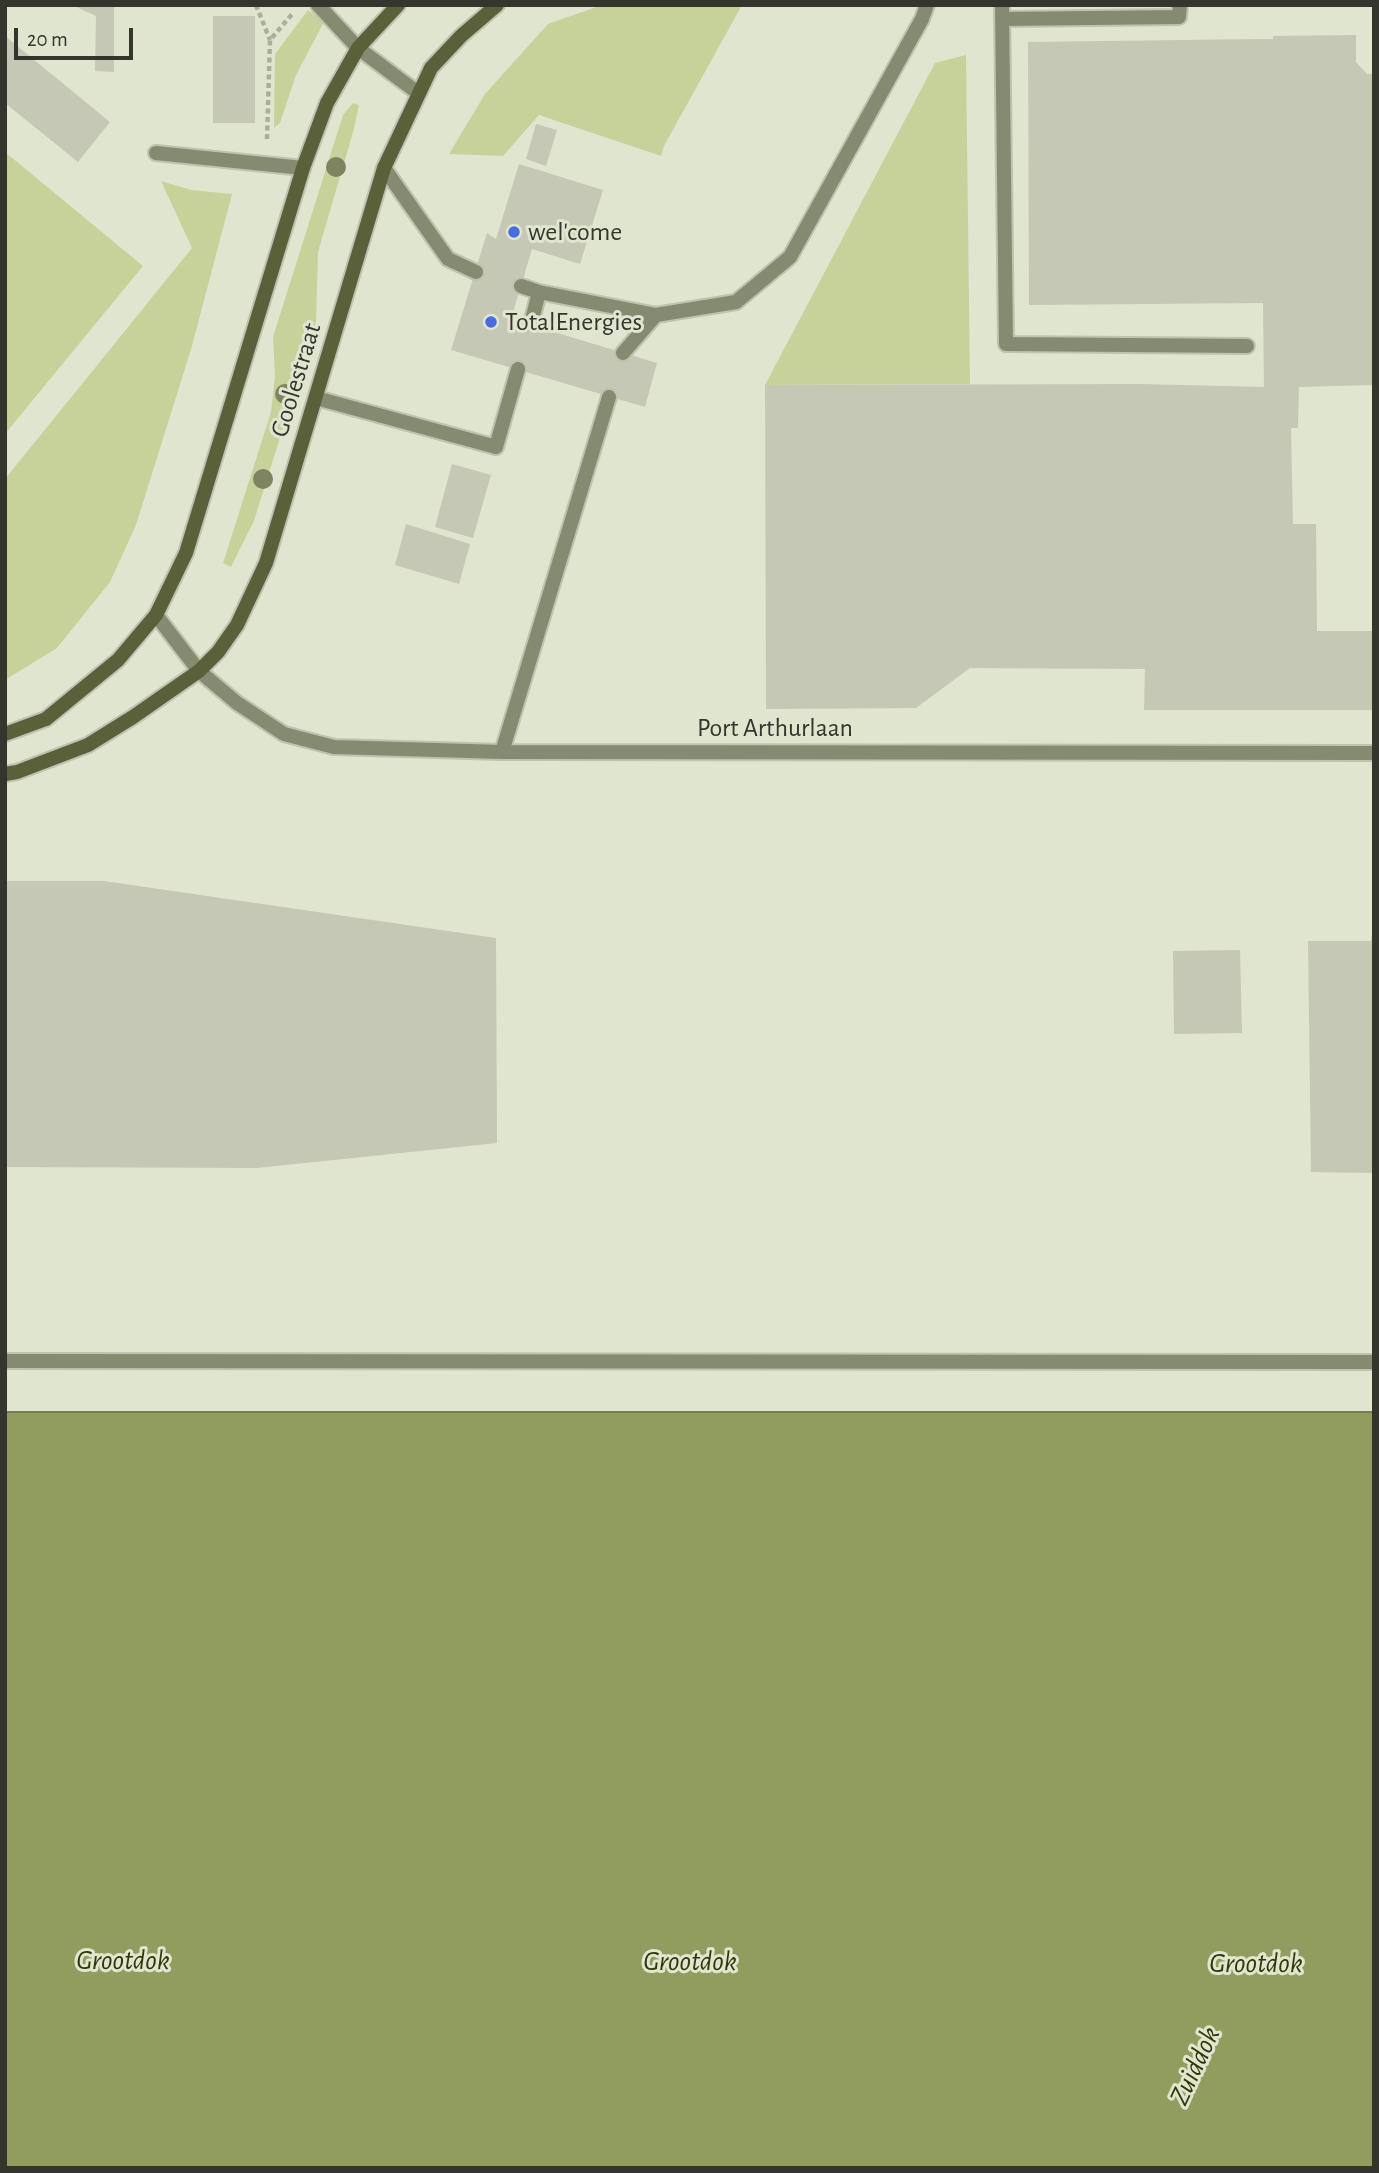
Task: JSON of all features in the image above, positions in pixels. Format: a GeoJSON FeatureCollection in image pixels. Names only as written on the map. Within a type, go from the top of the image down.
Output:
{"type":"FeatureCollection","features":[{"type":"Feature","properties":{"kind":"main road"},"geometry":{"type":"LineString","coordinates":[[5,734],[46,719],[118,660],[156,615],[186,554],[303,168],[327,103],[358,48],[398,5]]}},
{"type":"Feature","properties":{"kind":"main road","name":"Goolestraat"},"geometry":{"type":"LineString","coordinates":[[199,671],[218,652],[237,625],[266,563],[384,168],[431,68],[461,36],[497,5]]}},
{"type":"Feature","properties":{"kind":"main road"},"geometry":{"type":"LineString","coordinates":[[5,774],[88,745],[199,671]]}},
{"type":"Feature","properties":{"kind":"street"},"geometry":{"type":"LineString","coordinates":[[318,5],[358,48],[418,93]]}},
{"type":"Feature","properties":{"kind":"street"},"geometry":{"type":"LineString","coordinates":[[521,286],[656,316],[736,302],[790,257],[922,19],[927,5]]}},
{"type":"Feature","properties":{"kind":"street"},"geometry":{"type":"LineString","coordinates":[[1180,5],[1179,17],[1002,12],[1006,344],[1247,346]]}},
{"type":"Feature","properties":{"kind":"street"},"geometry":{"type":"LineString","coordinates":[[156,153],[303,168]]}},
{"type":"Feature","properties":{"kind":"street"},"geometry":{"type":"LineString","coordinates":[[384,168],[448,259],[476,272]]}},
{"type":"Feature","properties":{"kind":"street"},"geometry":{"type":"LineString","coordinates":[[531,324],[539,292]]}},
{"type":"Feature","properties":{"kind":"street"},"geometry":{"type":"LineString","coordinates":[[623,353],[656,316]]}},
{"type":"Feature","properties":{"kind":"street"},"geometry":{"type":"LineString","coordinates":[[316,398],[496,447],[517,369]]}},
{"type":"Feature","properties":{"kind":"street"},"geometry":{"type":"LineString","coordinates":[[502,752],[609,397]]}},
{"type":"Feature","properties":{"kind":"street","name":"Port Arthurlaan"},"geometry":{"type":"LineString","coordinates":[[156,615],[199,671],[237,704],[284,734],[334,747],[502,752],[1374,753]]}},
{"type":"Feature","properties":{"kind":"street"},"geometry":{"type":"LineString","coordinates":[[5,1361],[1374,1362]]}},
{"type":"Feature","properties":{"kind":"path"},"geometry":{"type":"LineString","coordinates":[[256,5],[270,40],[267,164]]}},
{"type":"Feature","properties":{"kind":"path"},"geometry":{"type":"LineString","coordinates":[[270,40],[300,5]]}},
{"type":"Feature","properties":{"kind":"shaded area"},"geometry":{"type":"Polygon","coordinates":[[[602,5],[742,5],[661,156],[539,115],[503,156],[449,154],[485,94],[548,24],[602,5]]]}},
{"type":"Feature","properties":{"kind":"shaded area"},"geometry":{"type":"Polygon","coordinates":[[[308,10],[324,22],[296,75],[280,123],[274,128],[275,54],[308,10]]]}},
{"type":"Feature","properties":{"kind":"shaded area"},"geometry":{"type":"Polygon","coordinates":[[[966,55],[970,384],[765,385],[935,63],[966,55]]]}},
{"type":"Feature","properties":{"kind":"shaded area"},"geometry":{"type":"Polygon","coordinates":[[[353,103],[359,105],[354,129],[318,252],[316,322],[254,521],[231,567],[223,563],[271,412],[275,376],[273,337],[343,115],[353,103]]]}},
{"type":"Feature","properties":{"kind":"shaded area"},"geometry":{"type":"Polygon","coordinates":[[[5,152],[143,266],[5,434],[5,152]]]}},
{"type":"Feature","properties":{"kind":"shaded area"},"geometry":{"type":"Polygon","coordinates":[[[161,181],[191,190],[232,194],[192,346],[136,525],[110,582],[57,648],[5,680],[5,479],[192,248],[161,181]]]}},
{"type":"Feature","properties":{"kind":"water"},"geometry":{"type":"Polygon","coordinates":[[[5,1412],[1374,1412],[1374,2168],[5,2168],[5,1412]]]}},
{"type":"Feature","properties":{"kind":"building"},"geometry":{"type":"Polygon","coordinates":[[[72,5],[114,5],[114,72],[95,71],[96,16],[72,5]]]}},
{"type":"Feature","properties":{"kind":"building"},"geometry":{"type":"Polygon","coordinates":[[[213,16],[255,16],[255,123],[213,123],[213,16]]]}},
{"type":"Feature","properties":{"kind":"building"},"geometry":{"type":"Polygon","coordinates":[[[1356,35],[1356,62],[1367,74],[1374,74],[1374,385],[1299,387],[1298,428],[1291,428],[1293,524],[1316,524],[1317,631],[1374,631],[1374,710],[1144,710],[1145,669],[970,668],[916,708],[766,709],[765,385],[1141,384],[1264,387],[1263,303],[1029,305],[1028,42],[1273,39],[1273,36],[1356,35]]]}},
{"type":"Feature","properties":{"kind":"building"},"geometry":{"type":"Polygon","coordinates":[[[5,36],[110,122],[78,162],[5,103],[5,36]]]}},
{"type":"Feature","properties":{"kind":"building"},"geometry":{"type":"Polygon","coordinates":[[[536,124],[557,130],[546,166],[526,159],[536,124]]]}},
{"type":"Feature","properties":{"kind":"building","name":"TotalEnergies"},"geometry":{"type":"Polygon","coordinates":[[[519,164],[603,190],[580,264],[532,249],[511,319],[657,363],[645,407],[451,350],[487,233],[496,239],[519,164]]]}},
{"type":"Feature","properties":{"kind":"building"},"geometry":{"type":"Polygon","coordinates":[[[452,464],[491,475],[473,538],[435,527],[452,464]]]}},
{"type":"Feature","properties":{"kind":"building"},"geometry":{"type":"Polygon","coordinates":[[[406,524],[470,544],[459,584],[395,565],[406,524]]]}},
{"type":"Feature","properties":{"kind":"building"},"geometry":{"type":"Polygon","coordinates":[[[5,881],[104,881],[496,938],[497,1143],[257,1168],[5,1167],[5,881]]]}},
{"type":"Feature","properties":{"kind":"building"},"geometry":{"type":"Polygon","coordinates":[[[1372,936],[1374,1173],[1311,1172],[1308,941],[1371,941],[1372,936]]]}},
{"type":"Feature","properties":{"kind":"building"},"geometry":{"type":"Polygon","coordinates":[[[1240,950],[1242,1033],[1174,1034],[1173,951],[1240,950]]]}},
{"type":"Feature","properties":{"kind":"place","name":"wel'come"},"geometry":{"type":"Point","coordinates":[514,232]}},
{"type":"Feature","properties":{"kind":"place","name":"TotalEnergies"},"geometry":{"type":"Point","coordinates":[491,322]}},
{"type":"Feature","properties":{"kind":"water label","name":"Grootdok"},"geometry":{"type":"Point","coordinates":[123,1961]}},
{"type":"Feature","properties":{"kind":"water label","name":"Grootdok"},"geometry":{"type":"Point","coordinates":[690,1962]}},
{"type":"Feature","properties":{"kind":"water label","name":"Grootdok"},"geometry":{"type":"Point","coordinates":[1256,1964]}},
{"type":"Feature","properties":{"kind":"water label","name":"Zuiddok"},"geometry":{"type":"Point","coordinates":[1195,2066]}}]}
